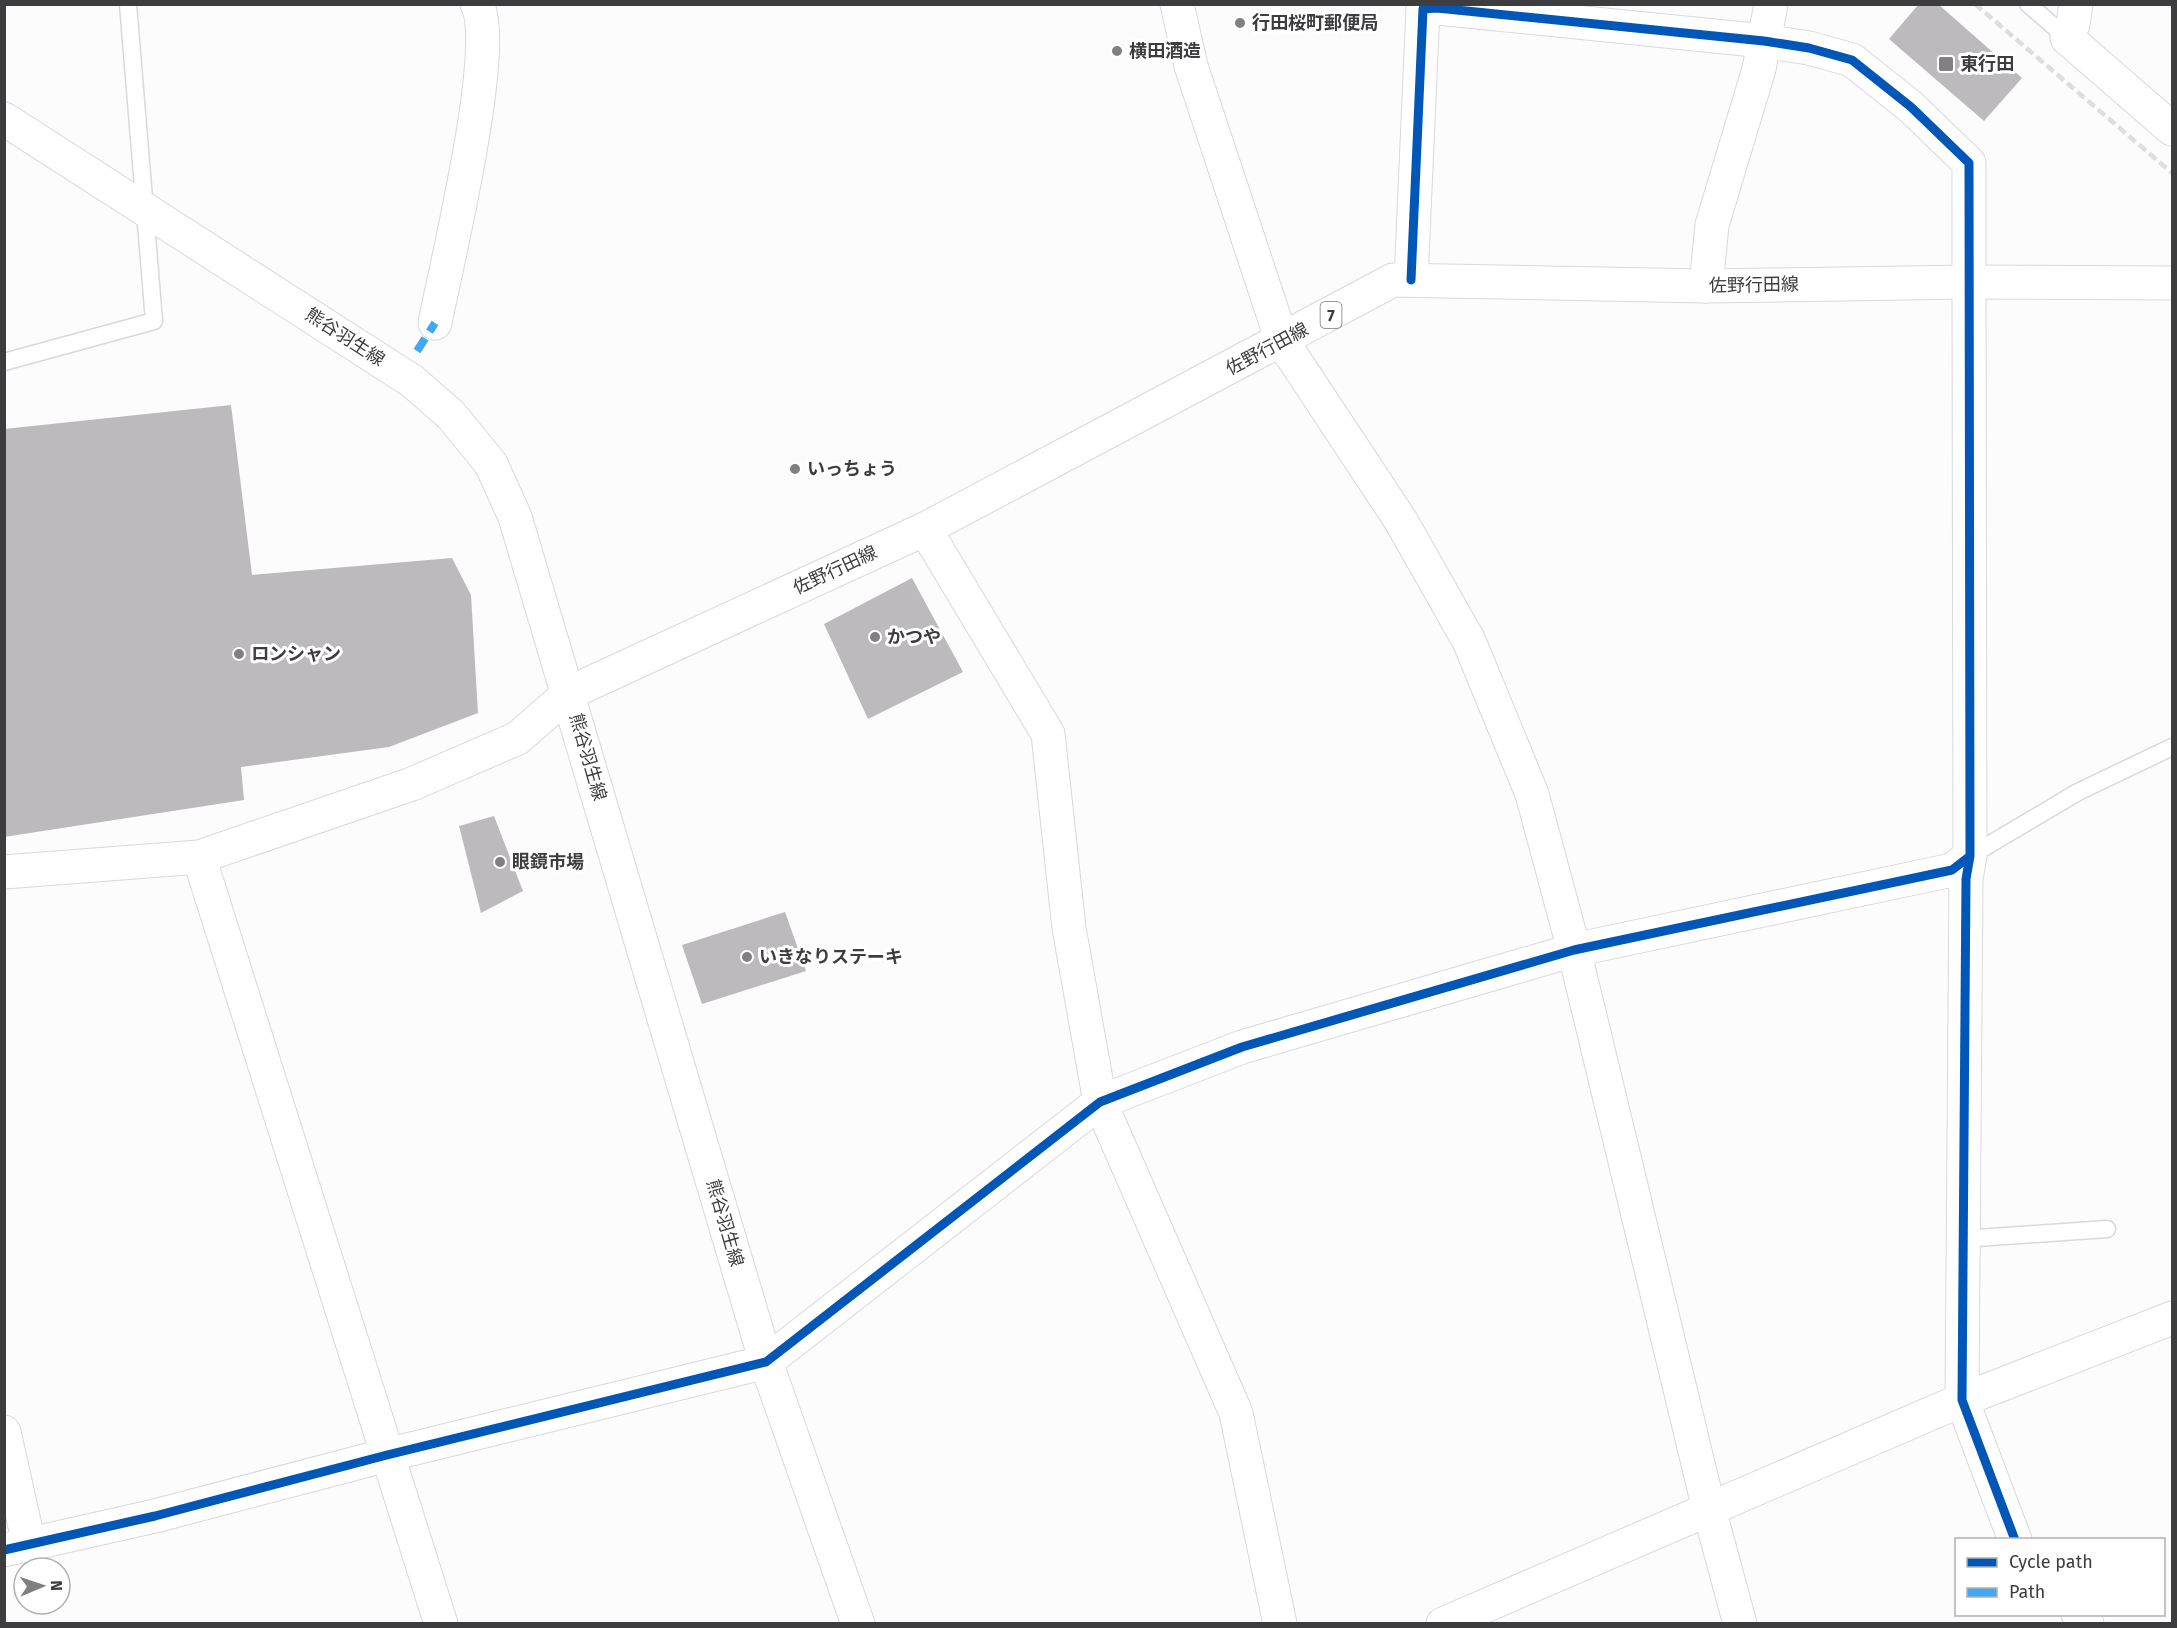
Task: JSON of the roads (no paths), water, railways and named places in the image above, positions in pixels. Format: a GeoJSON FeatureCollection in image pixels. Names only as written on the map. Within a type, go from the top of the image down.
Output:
{"type":"FeatureCollection","features":[{"type":"Feature","properties":{"kind":"street"},"geometry":{"type":"LineString","coordinates":[[1177,4],[1191,66],[1282,341],[1401,521],[1469,641],[1532,794],[1574,950],[1709,1509],[1740,1623]]}},
{"type":"Feature","properties":{"kind":"street"},"geometry":{"type":"LineString","coordinates":[[1706,286],[1712,225],[1764,41],[1771,4]]}},
{"type":"Feature","properties":{"kind":"street"},"geometry":{"type":"LineString","coordinates":[[2076,4],[2073,24],[2067,38],[2172,129]]}},
{"type":"Feature","properties":{"kind":"street"},"geometry":{"type":"LineString","coordinates":[[435,323],[478,99],[486,7]]}},
{"type":"Feature","properties":{"kind":"street"},"geometry":{"type":"LineString","coordinates":[[1411,280],[1423,7],[1764,41],[1809,48],[1852,60],[1911,107],[1970,163],[1970,856],[1966,879],[1962,1400],[2015,1538]]}},
{"type":"Feature","properties":{"kind":"street","name":"熊谷羽生線"},"geometry":{"type":"LineString","coordinates":[[4,119],[412,381],[451,415],[490,464],[515,517],[766,1362],[858,1623]]}},
{"type":"Feature","properties":{"kind":"street","name":"佐野行田線"},"geometry":{"type":"LineString","coordinates":[[4,872],[199,857],[412,784],[518,738],[569,693],[925,529],[1393,280],[1706,286],[1969,282],[2172,283]]}},
{"type":"Feature","properties":{"kind":"street"},"geometry":{"type":"LineString","coordinates":[[925,529],[1048,734],[1068,928],[1100,1102],[1236,1413],[1280,1623]]}},
{"type":"Feature","properties":{"kind":"street"},"geometry":{"type":"LineString","coordinates":[[4,1432],[17,1547],[155,1516],[387,1455],[766,1362],[1100,1102],[1242,1047],[1574,950],[1952,870],[1970,856]]}},
{"type":"Feature","properties":{"kind":"street"},"geometry":{"type":"LineString","coordinates":[[199,857],[441,1623]]}},
{"type":"Feature","properties":{"kind":"street"},"geometry":{"type":"LineString","coordinates":[[1443,1623],[1962,1400],[2172,1318]]}},
{"type":"Feature","properties":{"kind":"lane"},"geometry":{"type":"LineString","coordinates":[[4,362],[154,321],[128,4]]}},
{"type":"Feature","properties":{"kind":"lane"},"geometry":{"type":"LineString","coordinates":[[2028,4],[2067,38]]}},
{"type":"Feature","properties":{"kind":"lane"},"geometry":{"type":"LineString","coordinates":[[1970,856],[2078,792],[2172,747]]}},
{"type":"Feature","properties":{"kind":"lane"},"geometry":{"type":"LineString","coordinates":[[1963,1239],[2107,1229]]}},
{"type":"Feature","properties":{"kind":"railway"},"geometry":{"type":"LineString","coordinates":[[1975,4],[2172,173]]}},
{"type":"Feature","properties":{"kind":"place","name":"行田桜町郵便局"},"geometry":{"type":"Point","coordinates":[1240,23]}},
{"type":"Feature","properties":{"kind":"place","name":"横田酒造"},"geometry":{"type":"Point","coordinates":[1117,51]}},
{"type":"Feature","properties":{"kind":"place","name":"東行田"},"geometry":{"type":"Point","coordinates":[1946,64]}},
{"type":"Feature","properties":{"kind":"place","name":"いっちょう"},"geometry":{"type":"Point","coordinates":[795,469]}},
{"type":"Feature","properties":{"kind":"place","name":"かつや"},"geometry":{"type":"Point","coordinates":[875,637]}},
{"type":"Feature","properties":{"kind":"place","name":"ロンシャン"},"geometry":{"type":"Point","coordinates":[239,654]}},
{"type":"Feature","properties":{"kind":"place","name":"眼鏡市場"},"geometry":{"type":"Point","coordinates":[500,862]}},
{"type":"Feature","properties":{"kind":"place","name":"いきなりステーキ"},"geometry":{"type":"Point","coordinates":[747,957]}}]}
